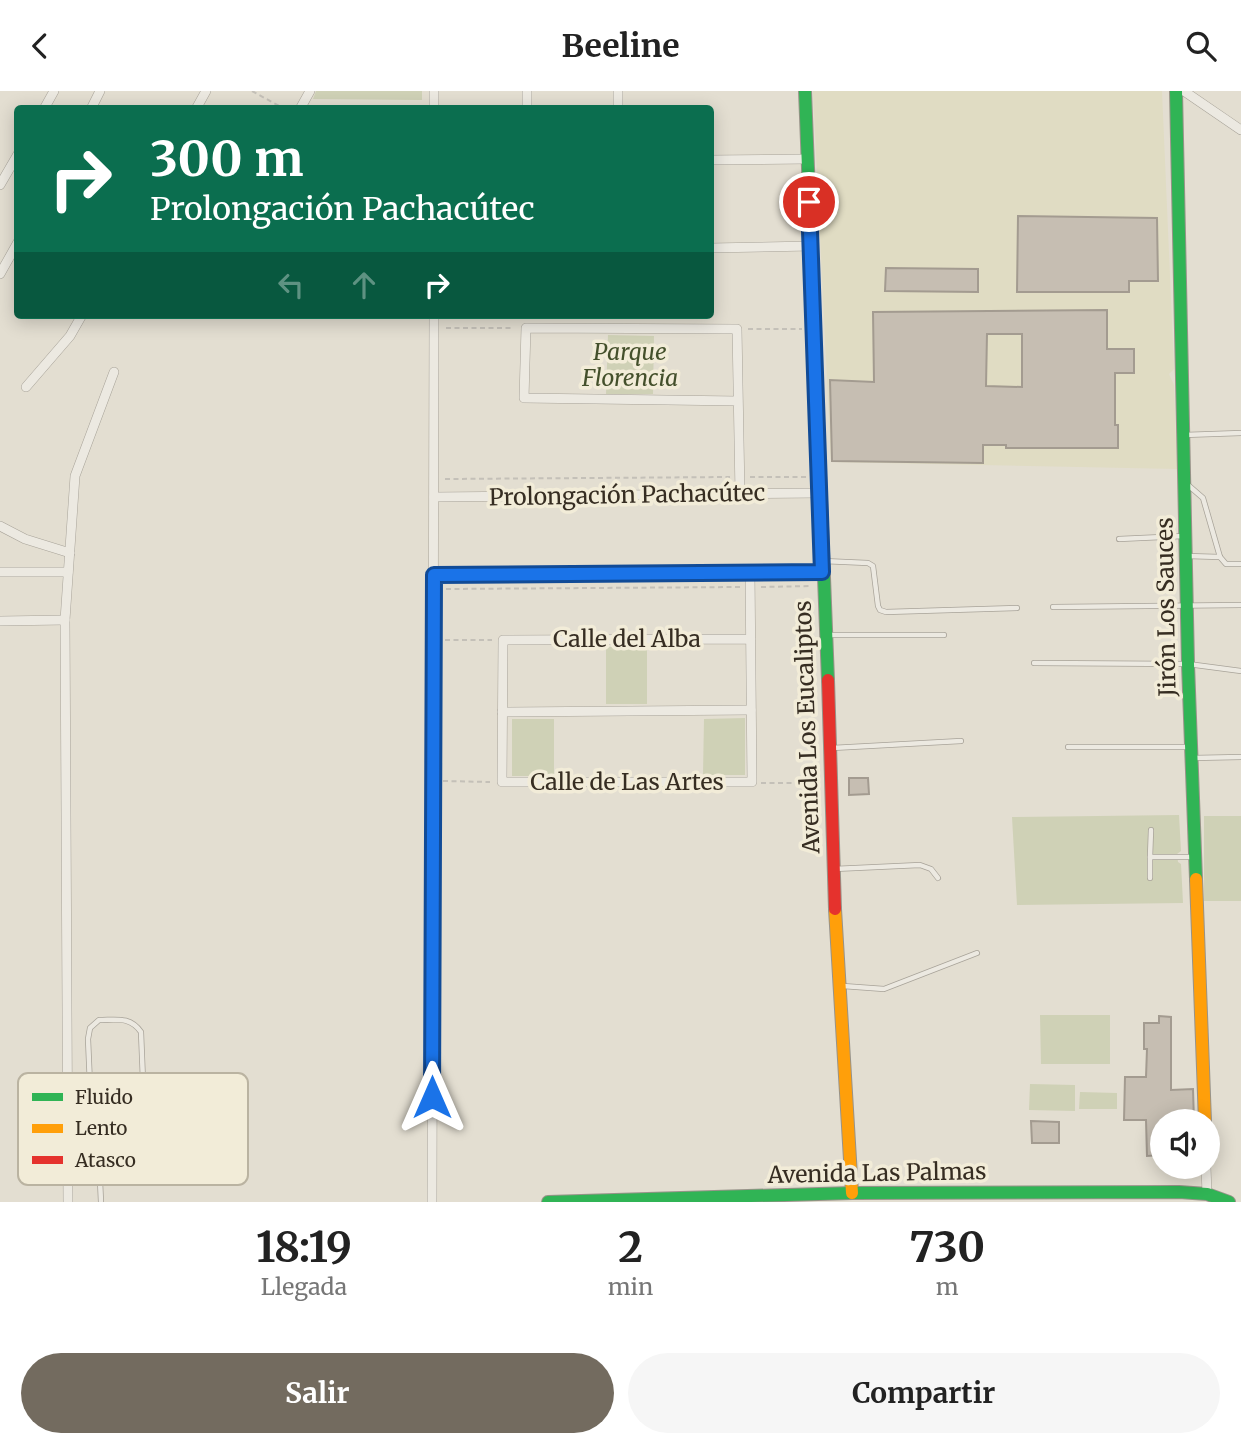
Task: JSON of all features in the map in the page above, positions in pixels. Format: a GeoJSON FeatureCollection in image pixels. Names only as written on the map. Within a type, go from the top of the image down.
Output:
{"type":"FeatureCollection","features":[{"type":"Feature","properties":{"kind":"street","name":"Avenida Los Eucaliptos"},"geometry":{"type":"LineString","coordinates":[[805,91],[819,493],[827,635],[833,869],[852,1193]]}},
{"type":"Feature","properties":{"kind":"street","name":"Jirón Los Sauces"},"geometry":{"type":"LineString","coordinates":[[1175,91],[1188,664],[1205,1109]]}},
{"type":"Feature","properties":{"kind":"street"},"geometry":{"type":"LineString","coordinates":[[1184,91],[1241,130]]}},
{"type":"Feature","properties":{"kind":"street"},"geometry":{"type":"LineString","coordinates":[[714,160],[807,159]]}},
{"type":"Feature","properties":{"kind":"street"},"geometry":{"type":"LineString","coordinates":[[0,184],[14,161]]}},
{"type":"Feature","properties":{"kind":"street"},"geometry":{"type":"LineString","coordinates":[[714,248],[810,246]]}},
{"type":"Feature","properties":{"kind":"street"},"geometry":{"type":"LineString","coordinates":[[1,270],[14,247]]}},
{"type":"Feature","properties":{"kind":"street"},"geometry":{"type":"LineString","coordinates":[[26,387],[70,336],[80,319]]}},
{"type":"Feature","properties":{"kind":"street"},"geometry":{"type":"LineString","coordinates":[[432,1202],[434,319]]}},
{"type":"Feature","properties":{"kind":"street"},"geometry":{"type":"LineString","coordinates":[[738,401],[524,398],[526,328],[737,329],[740,494]]}},
{"type":"Feature","properties":{"kind":"street"},"geometry":{"type":"LineString","coordinates":[[67,1073],[65,620],[68,572],[75,476],[114,372]]}},
{"type":"Feature","properties":{"kind":"street","name":"Prolongación Pachacútec"},"geometry":{"type":"LineString","coordinates":[[434,497],[819,493]]}},
{"type":"Feature","properties":{"kind":"street"},"geometry":{"type":"LineString","coordinates":[[0,526],[25,539],[70,553]]}},
{"type":"Feature","properties":{"kind":"street"},"geometry":{"type":"LineString","coordinates":[[434,575],[750,573],[822,567]]}},
{"type":"Feature","properties":{"kind":"street"},"geometry":{"type":"LineString","coordinates":[[0,572],[68,572]]}},
{"type":"Feature","properties":{"kind":"street"},"geometry":{"type":"LineString","coordinates":[[750,573],[752,782]]}},
{"type":"Feature","properties":{"kind":"street"},"geometry":{"type":"LineString","coordinates":[[0,621],[65,620]]}},
{"type":"Feature","properties":{"kind":"street","name":"Calle del Alba"},"geometry":{"type":"LineString","coordinates":[[503,640],[751,639]]}},
{"type":"Feature","properties":{"kind":"street"},"geometry":{"type":"LineString","coordinates":[[502,782],[503,640]]}},
{"type":"Feature","properties":{"kind":"street"},"geometry":{"type":"LineString","coordinates":[[502,712],[751,710]]}},
{"type":"Feature","properties":{"kind":"street","name":"Calle de Las Artes"},"geometry":{"type":"LineString","coordinates":[[502,782],[752,782]]}},
{"type":"Feature","properties":{"kind":"street"},"geometry":{"type":"LineString","coordinates":[[1206,1179],[1207,1194]]}},
{"type":"Feature","properties":{"kind":"street","name":"Avenida Las Palmas"},"geometry":{"type":"LineString","coordinates":[[548,1202],[852,1193],[1179,1192],[1207,1194],[1229,1202]]}},
{"type":"Feature","properties":{"kind":"lane"},"geometry":{"type":"LineString","coordinates":[[1184,435],[1241,433]]}},
{"type":"Feature","properties":{"kind":"lane"},"geometry":{"type":"LineString","coordinates":[[1184,483],[1203,498],[1220,557],[1226,563],[1241,564]]}},
{"type":"Feature","properties":{"kind":"lane"},"geometry":{"type":"LineString","coordinates":[[1119,539],[1185,536]]}},
{"type":"Feature","properties":{"kind":"lane"},"geometry":{"type":"LineString","coordinates":[[1186,556],[1220,557]]}},
{"type":"Feature","properties":{"kind":"lane"},"geometry":{"type":"LineString","coordinates":[[822,567],[869,563],[873,566],[878,606],[886,612],[1017,608]]}},
{"type":"Feature","properties":{"kind":"lane"},"geometry":{"type":"LineString","coordinates":[[1053,607],[1241,605]]}},
{"type":"Feature","properties":{"kind":"lane"},"geometry":{"type":"LineString","coordinates":[[827,635],[944,635]]}},
{"type":"Feature","properties":{"kind":"lane"},"geometry":{"type":"LineString","coordinates":[[1034,663],[1188,664],[1241,671]]}},
{"type":"Feature","properties":{"kind":"lane"},"geometry":{"type":"LineString","coordinates":[[831,748],[961,741]]}},
{"type":"Feature","properties":{"kind":"lane"},"geometry":{"type":"LineString","coordinates":[[1068,747],[1241,757]]}},
{"type":"Feature","properties":{"kind":"lane"},"geometry":{"type":"LineString","coordinates":[[1150,878],[1151,830]]}},
{"type":"Feature","properties":{"kind":"lane"},"geometry":{"type":"LineString","coordinates":[[1150,857],[1195,857]]}},
{"type":"Feature","properties":{"kind":"lane"},"geometry":{"type":"LineString","coordinates":[[833,869],[920,865],[931,869],[938,878]]}},
{"type":"Feature","properties":{"kind":"lane"},"geometry":{"type":"LineString","coordinates":[[839,985],[884,989],[977,953]]}},
{"type":"Feature","properties":{"kind":"lane"},"geometry":{"type":"LineString","coordinates":[[89,1073],[90,1028],[99,1020],[127,1020],[135,1024],[141,1032],[143,1073]]}},
{"type":"Feature","properties":{"kind":"path"},"geometry":{"type":"LineString","coordinates":[[252,91],[277,105]]}},
{"type":"Feature","properties":{"kind":"path"},"geometry":{"type":"LineString","coordinates":[[434,328],[526,328]]}},
{"type":"Feature","properties":{"kind":"path"},"geometry":{"type":"LineString","coordinates":[[737,329],[814,329]]}},
{"type":"Feature","properties":{"kind":"path"},"geometry":{"type":"LineString","coordinates":[[434,479],[819,477]]}},
{"type":"Feature","properties":{"kind":"path"},"geometry":{"type":"LineString","coordinates":[[434,590],[823,586]]}},
{"type":"Feature","properties":{"kind":"path"},"geometry":{"type":"LineString","coordinates":[[434,640],[503,640]]}},
{"type":"Feature","properties":{"kind":"path"},"geometry":{"type":"LineString","coordinates":[[434,781],[502,782]]}},
{"type":"Feature","properties":{"kind":"path"},"geometry":{"type":"LineString","coordinates":[[752,782],[830,783]]}},
{"type":"Feature","properties":{"kind":"shaded area"},"geometry":{"type":"Polygon","coordinates":[[[813,91],[1162,91],[1174,369],[1169,374],[1174,385],[1177,469],[831,462],[813,91]]]}},
{"type":"Feature","properties":{"kind":"green space"},"geometry":{"type":"Polygon","coordinates":[[[316,91],[422,91],[422,100],[313,99],[316,91]]]}},
{"type":"Feature","properties":{"kind":"green space","name":"Parque Florencia"},"geometry":{"type":"Polygon","coordinates":[[[608,335],[654,336],[653,394],[606,394],[608,335]]]}},
{"type":"Feature","properties":{"kind":"green space"},"geometry":{"type":"Polygon","coordinates":[[[606,647],[647,647],[647,704],[606,704],[606,647]]]}},
{"type":"Feature","properties":{"kind":"green space"},"geometry":{"type":"Polygon","coordinates":[[[745,718],[745,775],[703,775],[704,719],[745,718]]]}},
{"type":"Feature","properties":{"kind":"green space"},"geometry":{"type":"Polygon","coordinates":[[[512,719],[554,719],[554,776],[512,776],[512,719]]]}},
{"type":"Feature","properties":{"kind":"green space"},"geometry":{"type":"Polygon","coordinates":[[[1179,815],[1181,851],[1177,854],[1181,864],[1183,903],[1017,905],[1012,817],[1179,815]]]}},
{"type":"Feature","properties":{"kind":"green space"},"geometry":{"type":"Polygon","coordinates":[[[1204,816],[1241,816],[1241,901],[1204,901],[1204,816]]]}},
{"type":"Feature","properties":{"kind":"green space"},"geometry":{"type":"Polygon","coordinates":[[[1040,1015],[1110,1015],[1110,1064],[1041,1064],[1040,1015]]]}},
{"type":"Feature","properties":{"kind":"green space"},"geometry":{"type":"Polygon","coordinates":[[[1030,1084],[1075,1085],[1075,1111],[1029,1110],[1030,1084]]]}},
{"type":"Feature","properties":{"kind":"green space"},"geometry":{"type":"Polygon","coordinates":[[[1080,1092],[1117,1093],[1117,1109],[1079,1109],[1080,1092]]]}},
{"type":"Feature","properties":{"kind":"building"},"geometry":{"type":"Polygon","coordinates":[[[1018,216],[1157,218],[1158,281],[1129,281],[1129,292],[1017,292],[1018,216]]]}},
{"type":"Feature","properties":{"kind":"building"},"geometry":{"type":"Polygon","coordinates":[[[886,268],[978,269],[978,292],[885,291],[886,268]]]}},
{"type":"Feature","properties":{"kind":"building"},"geometry":{"type":"Polygon","coordinates":[[[1107,310],[1107,349],[1134,349],[1134,373],[1115,373],[1118,448],[1006,448],[1006,445],[983,445],[983,463],[832,461],[830,380],[874,382],[873,312],[1107,310]],[[987,334],[986,386],[1022,387],[1022,334],[987,334]]]}},
{"type":"Feature","properties":{"kind":"building"},"geometry":{"type":"Polygon","coordinates":[[[849,778],[868,778],[869,794],[849,795],[849,778]]]}},
{"type":"Feature","properties":{"kind":"building"},"geometry":{"type":"Polygon","coordinates":[[[1159,1016],[1171,1017],[1171,1090],[1193,1089],[1194,1109],[1150,1109],[1150,1156],[1147,1156],[1146,1120],[1124,1120],[1125,1077],[1146,1077],[1144,1023],[1159,1023],[1159,1016]]]}},
{"type":"Feature","properties":{"kind":"building"},"geometry":{"type":"Polygon","coordinates":[[[1031,1121],[1059,1122],[1059,1143],[1032,1143],[1031,1121]]]}},
{"type":"Feature","properties":{"kind":"traffic: fast"},"geometry":{"type":"LineString","coordinates":[[805,91],[828,680]]}},
{"type":"Feature","properties":{"kind":"traffic: fast"},"geometry":{"type":"LineString","coordinates":[[1176,91],[1188,664],[1196,879]]}},
{"type":"Feature","properties":{"kind":"traffic: fast"},"geometry":{"type":"LineString","coordinates":[[548,1202],[852,1193],[1179,1192],[1207,1194],[1229,1202]]}},
{"type":"Feature","properties":{"kind":"traffic: slow"},"geometry":{"type":"LineString","coordinates":[[1196,879],[1205,1109]]}},
{"type":"Feature","properties":{"kind":"traffic: slow"},"geometry":{"type":"LineString","coordinates":[[835,909],[852,1193]]}},
{"type":"Feature","properties":{"kind":"traffic: jam"},"geometry":{"type":"LineString","coordinates":[[828,680],[835,909]]}},
{"type":"Feature","properties":{"kind":"route"},"geometry":{"type":"LineString","coordinates":[[432,1097],[434,575],[822,572],[809,202]]}}]}
